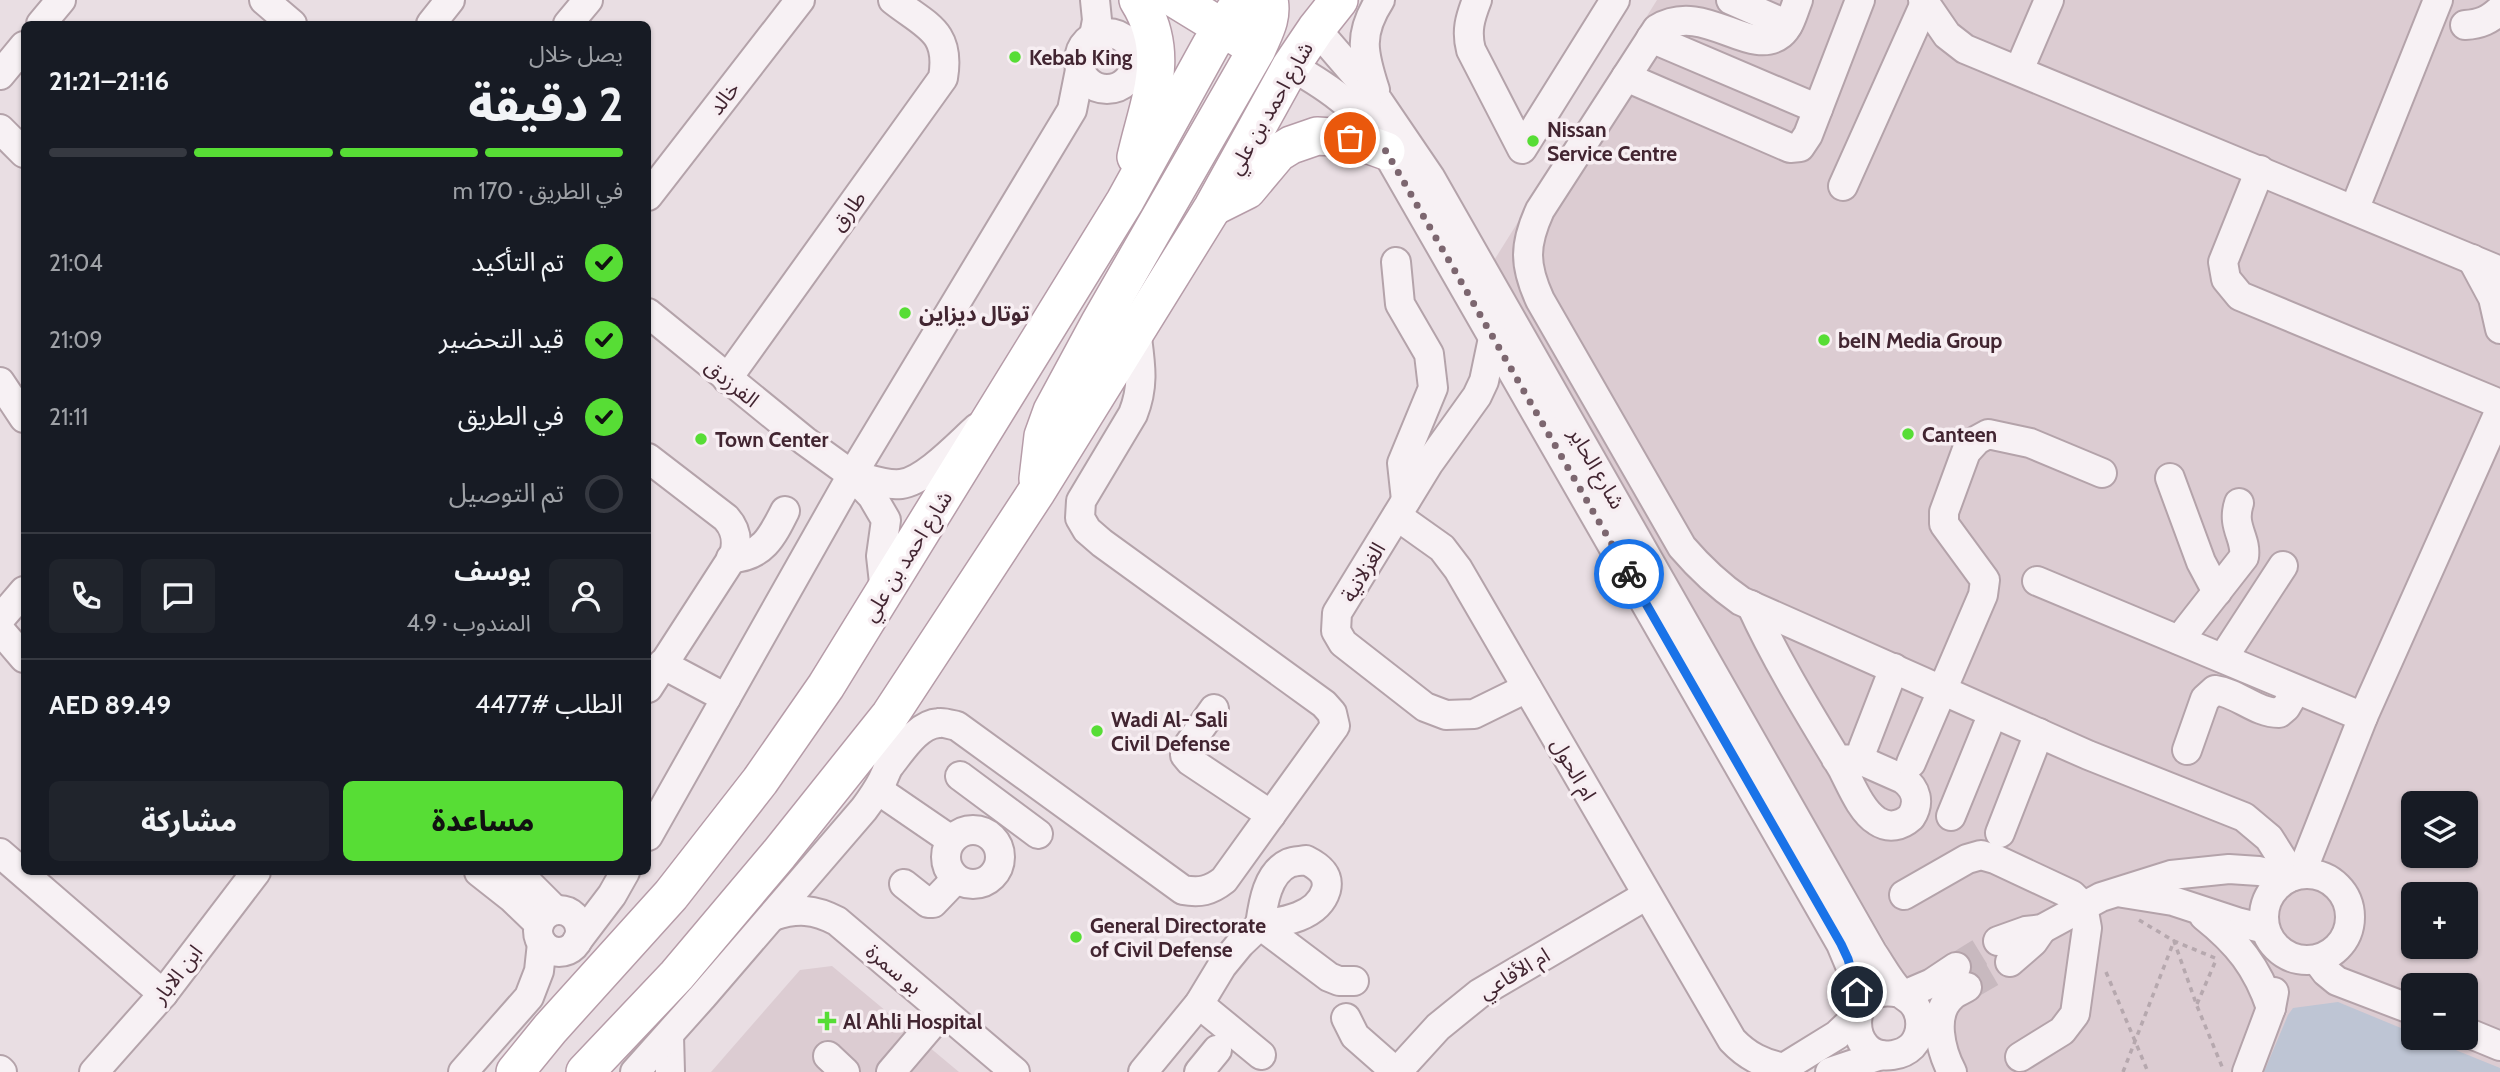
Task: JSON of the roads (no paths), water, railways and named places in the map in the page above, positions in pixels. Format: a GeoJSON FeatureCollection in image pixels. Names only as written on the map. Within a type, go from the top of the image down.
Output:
{"type":"FeatureCollection","features":[{"type":"Feature","properties":{"kind":"main road"},"geometry":{"type":"LineString","coordinates":[[1125,201],[1155,76],[1157,52],[1149,17],[1138,0]]}},
{"type":"Feature","properties":{"kind":"main road"},"geometry":{"type":"LineString","coordinates":[[1177,0],[1266,14]]}},
{"type":"Feature","properties":{"kind":"main road","name":"شارع احمد بن علي"},"geometry":{"type":"LineString","coordinates":[[515,1072],[550,1029],[671,895],[760,781],[826,686],[1125,201],[1266,14],[1339,0]]}},
{"type":"Feature","properties":{"kind":"main road"},"geometry":{"type":"LineString","coordinates":[[1266,14],[1291,66]]}},
{"type":"Feature","properties":{"kind":"main road"},"geometry":{"type":"LineString","coordinates":[[1037,491],[1043,436],[1052,411],[1266,14]]}},
{"type":"Feature","properties":{"kind":"main road","name":"شارع احمد بن علي"},"geometry":{"type":"LineString","coordinates":[[585,1072],[677,975],[779,854],[890,715],[1037,491],[1213,207],[1291,66]]}},
{"type":"Feature","properties":{"kind":"main road"},"geometry":{"type":"LineString","coordinates":[[1213,207],[1247,190],[1278,153],[1291,145],[1317,136],[1350,138],[1386,151]]}},
{"type":"Feature","properties":{"kind":"main road"},"geometry":{"type":"LineString","coordinates":[[496,1072],[550,1029]]}},
{"type":"Feature","properties":{"kind":"street"},"geometry":{"type":"LineString","coordinates":[[264,0],[288,21]]}},
{"type":"Feature","properties":{"kind":"street"},"geometry":{"type":"LineString","coordinates":[[434,21],[450,0]]}},
{"type":"Feature","properties":{"kind":"street"},"geometry":{"type":"LineString","coordinates":[[570,21],[588,0]]}},
{"type":"Feature","properties":{"kind":"street","name":"خالد"},"geometry":{"type":"LineString","coordinates":[[651,192],[800,0]]}},
{"type":"Feature","properties":{"kind":"street","name":"طارق"},"geometry":{"type":"LineString","coordinates":[[727,379],[943,78],[947,58],[940,37],[892,0]]}},
{"type":"Feature","properties":{"kind":"street"},"geometry":{"type":"LineString","coordinates":[[1094,36],[1097,20],[1095,0]]}},
{"type":"Feature","properties":{"kind":"street"},"geometry":{"type":"LineString","coordinates":[[1379,102],[1367,64],[1363,39],[1366,24],[1380,0]]}},
{"type":"Feature","properties":{"kind":"street"},"geometry":{"type":"LineString","coordinates":[[1477,0],[1469,20],[1467,35],[1471,50],[1522,149],[1615,0]]}},
{"type":"Feature","properties":{"kind":"street"},"geometry":{"type":"LineString","coordinates":[[1731,0],[1793,13],[1780,35],[1762,40],[1697,16],[1686,15],[1665,22],[1651,38],[1540,210],[1531,229],[1527,252],[1530,277],[1540,300],[1682,547],[1720,586],[1751,605],[2039,733],[2244,817],[2269,838],[2294,876]]}},
{"type":"Feature","properties":{"kind":"street"},"geometry":{"type":"LineString","coordinates":[[1626,77],[1790,148],[1804,144],[1860,0]]}},
{"type":"Feature","properties":{"kind":"street"},"geometry":{"type":"LineString","coordinates":[[2019,70],[2049,0]]}},
{"type":"Feature","properties":{"kind":"street"},"geometry":{"type":"LineString","coordinates":[[2354,210],[2438,0]]}},
{"type":"Feature","properties":{"kind":"street"},"geometry":{"type":"LineString","coordinates":[[1924,2],[1947,35],[1965,49],[2500,271]]}},
{"type":"Feature","properties":{"kind":"street"},"geometry":{"type":"LineString","coordinates":[[1843,186],[1924,2]]}},
{"type":"Feature","properties":{"kind":"street"},"geometry":{"type":"LineString","coordinates":[[2465,24],[2479,24],[2492,18],[2500,9]]}},
{"type":"Feature","properties":{"kind":"street","name":"شارع الحاير"},"geometry":{"type":"LineString","coordinates":[[1266,14],[1379,102],[1405,139],[1453,216],[1872,952],[1902,994]]}},
{"type":"Feature","properties":{"kind":"street"},"geometry":{"type":"LineString","coordinates":[[1109,33],[1125,39],[1135,53],[1136,62],[1131,78],[1125,84],[1109,90],[1090,79],[1081,51],[1085,43],[1094,36],[1109,33]]}},
{"type":"Feature","properties":{"kind":"street"},"geometry":{"type":"LineString","coordinates":[[1651,38],[1818,110]]}},
{"type":"Feature","properties":{"kind":"street"},"geometry":{"type":"LineString","coordinates":[[0,75],[21,50]]}},
{"type":"Feature","properties":{"kind":"street","name":"شارع الحاير"},"geometry":{"type":"LineString","coordinates":[[1291,66],[1342,97],[1373,130],[1386,151],[1841,944],[1854,975],[1858,1012]]}},
{"type":"Feature","properties":{"kind":"street"},"geometry":{"type":"LineString","coordinates":[[651,831],[852,475],[1090,79]]}},
{"type":"Feature","properties":{"kind":"street"},"geometry":{"type":"LineString","coordinates":[[0,129],[21,150]]}},
{"type":"Feature","properties":{"kind":"street"},"geometry":{"type":"LineString","coordinates":[[2260,170],[2223,262],[2226,279],[2240,296],[2500,404]]}},
{"type":"Feature","properties":{"kind":"street"},"geometry":{"type":"LineString","coordinates":[[2472,259],[2484,278],[2500,322]]}},
{"type":"Feature","properties":{"kind":"street"},"geometry":{"type":"LineString","coordinates":[[1396,261],[1400,304],[1429,354],[1433,388],[1402,463],[1401,508]]}},
{"type":"Feature","properties":{"kind":"street","name":"الفرزدق"},"geometry":{"type":"LineString","coordinates":[[651,316],[805,441],[852,475],[878,504],[886,520],[881,556],[885,592]]}},
{"type":"Feature","properties":{"kind":"street"},"geometry":{"type":"LineString","coordinates":[[635,1072],[819,863],[878,790],[890,765],[912,739],[926,728],[939,723],[957,726],[1183,890],[1199,893],[1214,888],[1224,880],[1335,726],[1332,713],[1324,704],[1102,543],[1087,530],[1080,518],[1081,502],[1133,414],[1138,400],[1142,378],[1136,331]]}},
{"type":"Feature","properties":{"kind":"street","name":"الغزلانية"},"geometry":{"type":"LineString","coordinates":[[1493,338],[1484,382],[1477,396],[1401,508],[1338,613],[1336,631],[1343,643],[1426,707],[1446,715],[1474,714],[1527,688]]}},
{"type":"Feature","properties":{"kind":"street"},"geometry":{"type":"LineString","coordinates":[[0,382],[21,414]]}},
{"type":"Feature","properties":{"kind":"street"},"geometry":{"type":"LineString","coordinates":[[1477,396],[1495,394],[1532,404]]}},
{"type":"Feature","properties":{"kind":"street"},"geometry":{"type":"LineString","coordinates":[[2247,1072],[2271,1008],[2276,967],[2264,908],[2272,890],[2294,876],[2500,411]]}},
{"type":"Feature","properties":{"kind":"street","name":"الفرزدق"},"geometry":{"type":"LineString","coordinates":[[852,475],[891,484],[908,482],[927,471],[990,417]]}},
{"type":"Feature","properties":{"kind":"street"},"geometry":{"type":"LineString","coordinates":[[1911,763],[1983,596],[1985,580],[1944,524],[1944,512],[1966,452],[1977,440],[1989,434],[2030,443],[2102,473]]}},
{"type":"Feature","properties":{"kind":"street"},"geometry":{"type":"LineString","coordinates":[[651,466],[731,523],[736,537],[731,558],[651,683]]}},
{"type":"Feature","properties":{"kind":"street"},"geometry":{"type":"LineString","coordinates":[[2170,478],[2201,562],[2217,593]]}},
{"type":"Feature","properties":{"kind":"street"},"geometry":{"type":"LineString","coordinates":[[2179,640],[2245,553],[2236,520],[2239,503]]}},
{"type":"Feature","properties":{"kind":"street","name":"ام الحول"},"geometry":{"type":"LineString","coordinates":[[1401,508],[1451,558],[1732,1040],[1735,1072]]}},
{"type":"Feature","properties":{"kind":"street"},"geometry":{"type":"LineString","coordinates":[[731,558],[751,555],[760,550],[772,536],[785,511]]}},
{"type":"Feature","properties":{"kind":"street"},"geometry":{"type":"LineString","coordinates":[[2222,658],[2283,566]]}},
{"type":"Feature","properties":{"kind":"street"},"geometry":{"type":"LineString","coordinates":[[2037,581],[2363,718]]}},
{"type":"Feature","properties":{"kind":"street"},"geometry":{"type":"LineString","coordinates":[[0,619],[21,594]]}},
{"type":"Feature","properties":{"kind":"street"},"geometry":{"type":"LineString","coordinates":[[1751,605],[1836,759]]}},
{"type":"Feature","properties":{"kind":"street"},"geometry":{"type":"LineString","coordinates":[[1784,669],[1785,645],[1796,625]]}},
{"type":"Feature","properties":{"kind":"street"},"geometry":{"type":"LineString","coordinates":[[0,630],[21,654]]}},
{"type":"Feature","properties":{"kind":"street"},"geometry":{"type":"LineString","coordinates":[[667,656],[731,690]]}},
{"type":"Feature","properties":{"kind":"street"},"geometry":{"type":"LineString","coordinates":[[1863,748],[1894,668]]}},
{"type":"Feature","properties":{"kind":"street"},"geometry":{"type":"LineString","coordinates":[[2187,750],[2206,699],[2215,690],[2228,692],[2270,713],[2279,713],[2296,690]]}},
{"type":"Feature","properties":{"kind":"street"},"geometry":{"type":"LineString","coordinates":[[1214,709],[1187,747],[1185,755],[1271,815]]}},
{"type":"Feature","properties":{"kind":"street"},"geometry":{"type":"LineString","coordinates":[[1951,816],[1993,713]]}},
{"type":"Feature","properties":{"kind":"street"},"geometry":{"type":"LineString","coordinates":[[890,715],[893,735],[890,765]]}},
{"type":"Feature","properties":{"kind":"street"},"geometry":{"type":"LineString","coordinates":[[2000,833],[2039,733]]}},
{"type":"Feature","properties":{"kind":"street"},"geometry":{"type":"LineString","coordinates":[[960,776],[1038,834]]}},
{"type":"Feature","properties":{"kind":"street"},"geometry":{"type":"LineString","coordinates":[[878,790],[951,840]]}},
{"type":"Feature","properties":{"kind":"street"},"geometry":{"type":"LineString","coordinates":[[989,835],[1006,810]]}},
{"type":"Feature","properties":{"kind":"street"},"geometry":{"type":"LineString","coordinates":[[969,830],[980,830],[989,835],[1000,853],[995,874],[976,885],[956,879],[945,860],[951,840],[959,833],[969,830]]}},
{"type":"Feature","properties":{"kind":"street"},"geometry":{"type":"LineString","coordinates":[[1904,895],[1967,859],[1981,855],[2072,895],[2100,899],[2147,896],[2192,906],[2237,922],[2269,937],[2293,959],[2316,960],[2331,977],[2401,1005]]}},
{"type":"Feature","properties":{"kind":"street"},"geometry":{"type":"LineString","coordinates":[[3,862],[163,994]]}},
{"type":"Feature","properties":{"kind":"street","name":"بو سمرة"},"geometry":{"type":"LineString","coordinates":[[819,863],[827,903],[837,920]]}},
{"type":"Feature","properties":{"kind":"street"},"geometry":{"type":"LineString","coordinates":[[2004,951],[2026,931],[2042,929],[2100,899],[2153,880],[2199,871],[2229,869],[2294,876],[2318,875],[2333,882],[2344,895],[2350,910],[2349,927],[2343,942],[2332,953],[2316,960],[2271,1008]]}},
{"type":"Feature","properties":{"kind":"street"},"geometry":{"type":"LineString","coordinates":[[483,875],[549,922],[576,918],[580,930],[577,941],[612,895],[622,876]]}},
{"type":"Feature","properties":{"kind":"street"},"geometry":{"type":"LineString","coordinates":[[463,1072],[529,997],[539,971],[549,922],[519,875]]}},
{"type":"Feature","properties":{"kind":"street"},"geometry":{"type":"LineString","coordinates":[[549,922],[622,876]]}},
{"type":"Feature","properties":{"kind":"street","name":"ابن الابار"},"geometry":{"type":"LineString","coordinates":[[94,1072],[163,994],[243,877]]}},
{"type":"Feature","properties":{"kind":"street"},"geometry":{"type":"LineString","coordinates":[[904,884],[928,903],[933,903],[956,879]]}},
{"type":"Feature","properties":{"kind":"street","name":"ام الأفاعي"},"geometry":{"type":"LineString","coordinates":[[1397,1072],[1438,1027],[1480,993],[1647,895]]}},
{"type":"Feature","properties":{"kind":"street"},"geometry":{"type":"LineString","coordinates":[[2020,1057],[2062,1031],[2075,1014],[2087,928],[2086,913],[2100,899]]}},
{"type":"Feature","properties":{"kind":"street"},"geometry":{"type":"LineString","coordinates":[[2192,906],[2218,927],[2242,952],[2262,981],[2271,1008]]}},
{"type":"Feature","properties":{"kind":"street","name":"بو سمرة"},"geometry":{"type":"LineString","coordinates":[[774,916],[806,909],[837,920],[1015,1072]]}},
{"type":"Feature","properties":{"kind":"street"},"geometry":{"type":"LineString","coordinates":[[1143,1072],[1199,1004],[1222,966],[1259,925],[1329,976],[1339,981],[1354,981]]}},
{"type":"Feature","properties":{"kind":"street"},"geometry":{"type":"LineString","coordinates":[[2343,942],[2352,969],[2370,992]]}},
{"type":"Feature","properties":{"kind":"street"},"geometry":{"type":"LineString","coordinates":[[1781,1070],[1837,1035],[1873,995],[1882,991],[1902,994],[1954,981],[1940,1029],[1944,1057],[1952,1072]]}},
{"type":"Feature","properties":{"kind":"street"},"geometry":{"type":"LineString","coordinates":[[1830,1072],[1892,1061],[1907,1050],[1917,1038],[1921,1022],[1916,1006],[1902,994]]}},
{"type":"Feature","properties":{"kind":"street"},"geometry":{"type":"LineString","coordinates":[[1199,1004],[1261,1055]]}},
{"type":"Feature","properties":{"kind":"street"},"geometry":{"type":"LineString","coordinates":[[891,1072],[943,1011]]}},
{"type":"Feature","properties":{"kind":"street"},"geometry":{"type":"LineString","coordinates":[[1858,1012],[1859,1036],[1872,1051],[1892,1061]]}},
{"type":"Feature","properties":{"kind":"street"},"geometry":{"type":"LineString","coordinates":[[1346,1018],[1355,1036],[1397,1072]]}},
{"type":"Feature","properties":{"kind":"street"},"geometry":{"type":"LineString","coordinates":[[1920,1031],[1936,1072]]}},
{"type":"Feature","properties":{"kind":"street"},"geometry":{"type":"LineString","coordinates":[[668,1036],[670,1072]]}},
{"type":"Feature","properties":{"kind":"street"},"geometry":{"type":"LineString","coordinates":[[2478,1037],[2500,1046]]}},
{"type":"Feature","properties":{"kind":"street","name":"ام الحول"},"geometry":{"type":"LineString","coordinates":[[1732,1040],[1750,1056],[1781,1070]]}},
{"type":"Feature","properties":{"kind":"tunnel"},"geometry":{"type":"LineString","coordinates":[[1956,967],[1998,941]]}},
{"type":"Feature","properties":{"kind":"tunnel"},"geometry":{"type":"LineString","coordinates":[[1967,987],[2010,962]]}},
{"type":"Feature","properties":{"kind":"place","name":"Kebab King"},"geometry":{"type":"Point","coordinates":[1015,57]}},
{"type":"Feature","properties":{"kind":"place","name":"Nissan Service Centre"},"geometry":{"type":"Point","coordinates":[1533,141]}},
{"type":"Feature","properties":{"kind":"place","name":"توتال ديزاين"},"geometry":{"type":"Point","coordinates":[905,313]}},
{"type":"Feature","properties":{"kind":"place","name":"beIN Media Group"},"geometry":{"type":"Point","coordinates":[1824,340]}},
{"type":"Feature","properties":{"kind":"place","name":"Canteen"},"geometry":{"type":"Point","coordinates":[1908,434]}},
{"type":"Feature","properties":{"kind":"place","name":"Town Center"},"geometry":{"type":"Point","coordinates":[701,439]}},
{"type":"Feature","properties":{"kind":"place","name":"Wadi Al- Sali Civil Defense"},"geometry":{"type":"Point","coordinates":[1097,731]}},
{"type":"Feature","properties":{"kind":"place","name":"General Directorate of Civil Defense"},"geometry":{"type":"Point","coordinates":[1076,937]}},
{"type":"Feature","properties":{"kind":"place","name":"Al Ahli Hospital"},"geometry":{"type":"Point","coordinates":[827,1021]}}]}
